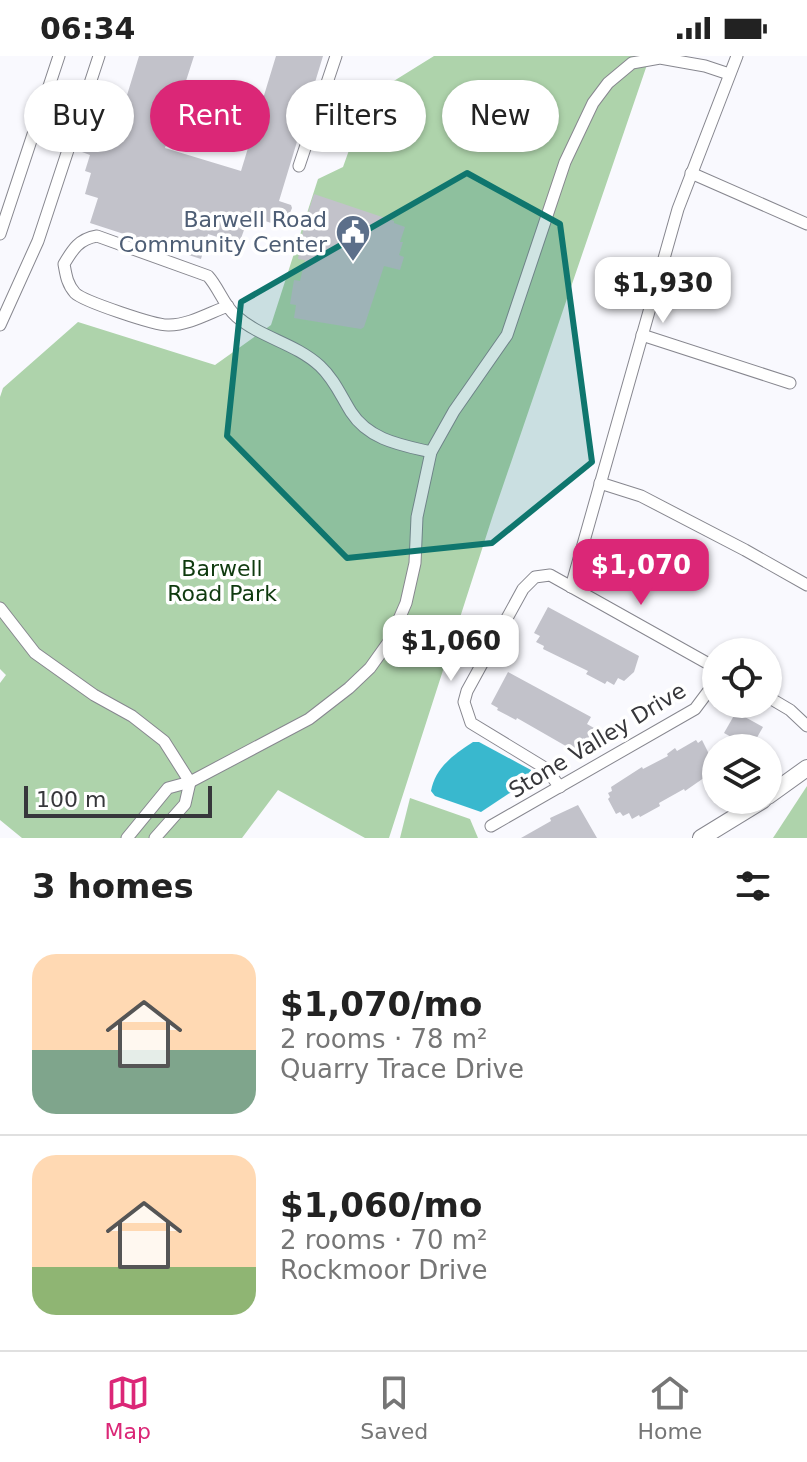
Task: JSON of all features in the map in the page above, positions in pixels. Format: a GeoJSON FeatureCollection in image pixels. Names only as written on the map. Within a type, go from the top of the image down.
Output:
{"type":"FeatureCollection","features":[{"type":"Feature","properties":{"kind":"main road"},"geometry":{"type":"LineString","coordinates":[[782,786],[807,768]]}},
{"type":"Feature","properties":{"kind":"main road"},"geometry":{"type":"LineString","coordinates":[[701,838],[740,814]]}},
{"type":"Feature","properties":{"kind":"street"},"geometry":{"type":"LineString","coordinates":[[0,234],[59,56]]}},
{"type":"Feature","properties":{"kind":"street"},"geometry":{"type":"LineString","coordinates":[[0,325],[38,241],[98,56]]}},
{"type":"Feature","properties":{"kind":"street"},"geometry":{"type":"LineString","coordinates":[[299,166],[336,56]]}},
{"type":"Feature","properties":{"kind":"street"},"geometry":{"type":"LineString","coordinates":[[571,587],[678,209],[737,56]]}},
{"type":"Feature","properties":{"kind":"street"},"geometry":{"type":"LineString","coordinates":[[127,838],[168,788],[190,782],[309,719],[370,668],[390,640],[406,603],[415,563],[417,517],[431,452],[454,411],[507,335],[565,162],[600,93],[632,63],[660,58],[729,74]]}},
{"type":"Feature","properties":{"kind":"street"},"geometry":{"type":"LineString","coordinates":[[691,173],[806,222]]}},
{"type":"Feature","properties":{"kind":"street"},"geometry":{"type":"LineString","coordinates":[[228,306],[184,323],[166,326],[77,295],[67,283],[64,264],[75,246],[86,238],[97,236],[208,276],[228,306],[233,314],[251,327],[303,352],[322,368],[352,414],[370,432],[392,443],[431,452]]}},
{"type":"Feature","properties":{"kind":"street"},"geometry":{"type":"LineString","coordinates":[[642,335],[790,383]]}},
{"type":"Feature","properties":{"kind":"street"},"geometry":{"type":"LineString","coordinates":[[600,483],[641,496],[807,585]]}},
{"type":"Feature","properties":{"kind":"street"},"geometry":{"type":"LineString","coordinates":[[560,787],[545,768],[471,723],[464,702],[467,691],[523,589],[535,577],[550,575],[702,660]]}},
{"type":"Feature","properties":{"kind":"street"},"geometry":{"type":"LineString","coordinates":[[0,608],[35,653],[94,695],[132,716],[164,741],[190,782],[185,804],[155,838]]}},
{"type":"Feature","properties":{"kind":"street","name":"Stone Valley Drive"},"geometry":{"type":"LineString","coordinates":[[491,826],[695,709],[702,700]]}},
{"type":"Feature","properties":{"kind":"street"},"geometry":{"type":"LineString","coordinates":[[782,705],[807,726]]}},
{"type":"Feature","properties":{"kind":"highlighted area"},"geometry":{"type":"Polygon","coordinates":[[[467,173],[560,224],[592,462],[492,543],[347,558],[227,436],[241,302],[467,173]]]}},
{"type":"Feature","properties":{"kind":"green space","name":"Barwell Road Park"},"geometry":{"type":"Polygon","coordinates":[[[434,56],[650,56],[493,515],[389,838],[365,838],[278,790],[242,838],[22,838],[0,820],[0,683],[6,675],[0,669],[0,397],[3,388],[78,322],[215,365],[271,325],[318,179],[343,167],[348,152],[426,152],[426,80],[395,80],[434,56]]]}},
{"type":"Feature","properties":{"kind":"green space"},"geometry":{"type":"Polygon","coordinates":[[[807,786],[807,838],[773,838],[807,786]]]}},
{"type":"Feature","properties":{"kind":"green space"},"geometry":{"type":"Polygon","coordinates":[[[410,798],[470,819],[478,838],[400,838],[410,798]]]}},
{"type":"Feature","properties":{"kind":"water"},"geometry":{"type":"Polygon","coordinates":[[[473,742],[479,742],[531,770],[528,781],[481,812],[435,796],[431,791],[441,769],[473,742]]]}},
{"type":"Feature","properties":{"kind":"building"},"geometry":{"type":"Polygon","coordinates":[[[139,56],[194,56],[186,80],[150,80],[150,152],[178,152],[241,171],[247,152],[270,152],[269,80],[276,56],[323,56],[316,80],[286,80],[286,152],[294,152],[279,201],[292,208],[284,227],[249,216],[239,244],[208,234],[201,259],[90,223],[98,198],[85,194],[91,173],[85,171],[90,155],[82,152],[134,152],[132,80],[139,56]]]}},
{"type":"Feature","properties":{"kind":"building","name":"Barwell Road Community Center"},"geometry":{"type":"Polygon","coordinates":[[[314,194],[405,227],[400,242],[403,242],[399,255],[404,257],[400,270],[384,266],[361,329],[294,318],[296,305],[290,304],[294,280],[300,281],[305,260],[298,259],[306,213],[314,194]]]}},
{"type":"Feature","properties":{"kind":"building"},"geometry":{"type":"Polygon","coordinates":[[[548,607],[639,656],[634,672],[624,681],[618,678],[614,685],[607,681],[605,684],[586,674],[588,671],[543,649],[544,646],[536,642],[540,636],[534,633],[548,607]]]}},
{"type":"Feature","properties":{"kind":"building"},"geometry":{"type":"Polygon","coordinates":[[[508,672],[591,717],[587,724],[594,728],[587,741],[583,738],[577,749],[571,749],[497,710],[491,704],[508,672]]]}},
{"type":"Feature","properties":{"kind":"building"},"geometry":{"type":"Polygon","coordinates":[[[733,718],[747,718],[763,727],[759,734],[724,733],[733,718]]]}},
{"type":"Feature","properties":{"kind":"building"},"geometry":{"type":"Polygon","coordinates":[[[696,740],[698,743],[702,740],[702,779],[640,817],[632,819],[629,813],[623,816],[620,812],[616,814],[608,799],[611,787],[642,767],[668,756],[675,748],[677,751],[696,740]]]}},
{"type":"Feature","properties":{"kind":"building"},"geometry":{"type":"Polygon","coordinates":[[[578,805],[597,838],[521,838],[551,821],[550,818],[578,805]]]}},
{"type":"Feature","properties":{"kind":"place","name":"Barwell Road Community Center"},"geometry":{"type":"Point","coordinates":[353,263]}}]}
